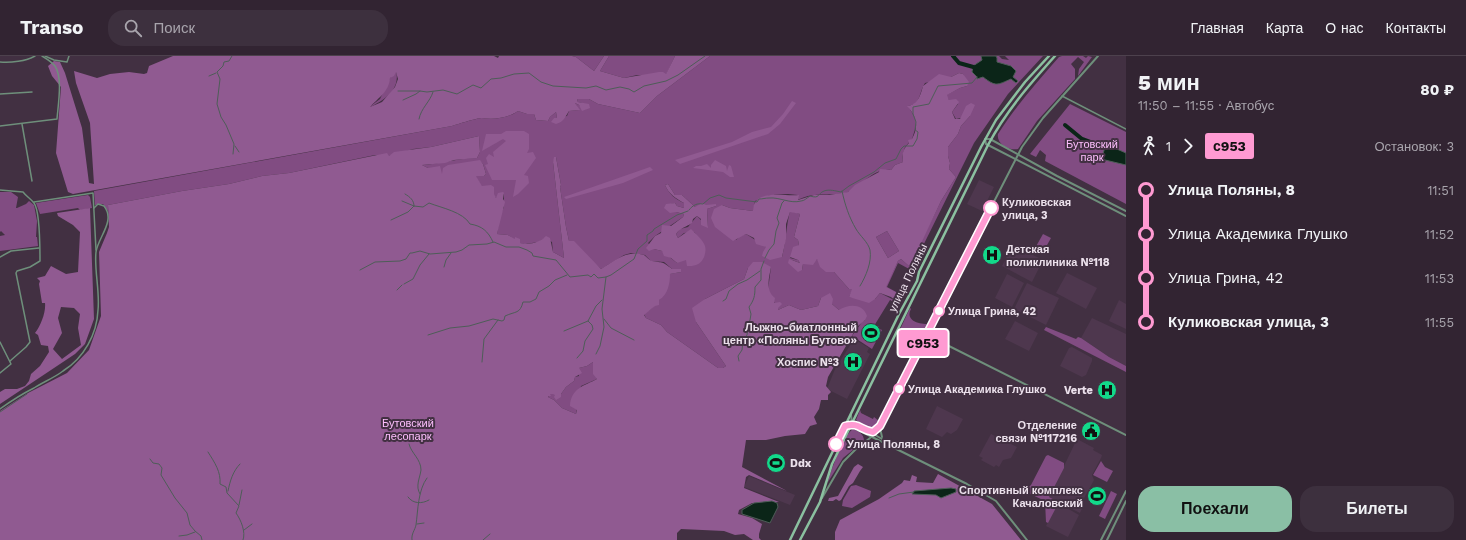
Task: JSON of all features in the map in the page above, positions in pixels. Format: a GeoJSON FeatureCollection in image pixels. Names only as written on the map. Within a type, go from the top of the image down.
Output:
{"type":"FeatureCollection","features":[{"type":"Feature","properties":{"kind":"main road","name":"улица Поляны"},"geometry":{"type":"LineString","coordinates":[[790,540],[985,139],[996,120],[1012,98],[1049,56]]}},
{"type":"Feature","properties":{"kind":"main road","name":"улица Поляны"},"geometry":{"type":"LineString","coordinates":[[800,540],[820,502],[829,471],[855,416],[990,139],[1013,104],[1055,56]]}},
{"type":"Feature","properties":{"kind":"street"},"geometry":{"type":"LineString","coordinates":[[0,62],[36,56]]}},
{"type":"Feature","properties":{"kind":"street"},"geometry":{"type":"LineString","coordinates":[[0,126],[57,119],[59,91],[57,71],[53,64],[42,56]]}},
{"type":"Feature","properties":{"kind":"street"},"geometry":{"type":"LineString","coordinates":[[45,56],[54,60],[66,62],[69,56]]}},
{"type":"Feature","properties":{"kind":"street"},"geometry":{"type":"LineString","coordinates":[[820,502],[834,475],[843,462],[855,450],[872,437],[880,426],[1015,160],[1031,133],[1098,56]]}},
{"type":"Feature","properties":{"kind":"street"},"geometry":{"type":"LineString","coordinates":[[0,94],[32,92]]}},
{"type":"Feature","properties":{"kind":"street"},"geometry":{"type":"LineString","coordinates":[[1062,96],[1126,129]]}},
{"type":"Feature","properties":{"kind":"street"},"geometry":{"type":"LineString","coordinates":[[22,124],[32,181]]}},
{"type":"Feature","properties":{"kind":"street"},"geometry":{"type":"LineString","coordinates":[[995,132],[994,138],[998,144]]}},
{"type":"Feature","properties":{"kind":"street"},"geometry":{"type":"LineString","coordinates":[[1126,211],[990,139],[985,139],[985,142],[1015,160],[1126,216]]}},
{"type":"Feature","properties":{"kind":"street"},"geometry":{"type":"LineString","coordinates":[[985,149],[994,148]]}},
{"type":"Feature","properties":{"kind":"street"},"geometry":{"type":"LineString","coordinates":[[0,190],[23,192],[34,202],[38,216],[40,248],[40,261],[17,271],[16,273],[30,342],[10,361],[11,364],[0,373]]}},
{"type":"Feature","properties":{"kind":"street"},"geometry":{"type":"LineString","coordinates":[[0,409],[30,389],[66,369],[78,358],[86,348],[93,334],[98,314],[93,193],[34,202]]}},
{"type":"Feature","properties":{"kind":"street"},"geometry":{"type":"LineString","coordinates":[[1087,196],[1090,194],[1094,195]]}},
{"type":"Feature","properties":{"kind":"street"},"geometry":{"type":"LineString","coordinates":[[94,208],[98,205],[103,205],[106,208],[107,217],[106,227],[96,252]]}},
{"type":"Feature","properties":{"kind":"street"},"geometry":{"type":"LineString","coordinates":[[0,257],[11,251],[40,248]]}},
{"type":"Feature","properties":{"kind":"street"},"geometry":{"type":"LineString","coordinates":[[927,335],[1126,435]]}},
{"type":"Feature","properties":{"kind":"street"},"geometry":{"type":"LineString","coordinates":[[0,342],[10,361]]}},
{"type":"Feature","properties":{"kind":"street"},"geometry":{"type":"LineString","coordinates":[[851,414],[852,424],[856,429],[896,448],[996,501],[1027,540]]}},
{"type":"Feature","properties":{"kind":"street"},"geometry":{"type":"LineString","coordinates":[[855,416],[856,423],[858,425]]}},
{"type":"Feature","properties":{"kind":"street"},"geometry":{"type":"LineString","coordinates":[[845,426],[852,424],[858,425],[896,448]]}},
{"type":"Feature","properties":{"kind":"street"},"geometry":{"type":"LineString","coordinates":[[869,431],[874,431],[880,426]]}},
{"type":"Feature","properties":{"kind":"street"},"geometry":{"type":"LineString","coordinates":[[880,426],[880,433],[883,439]]}},
{"type":"Feature","properties":{"kind":"street"},"geometry":{"type":"LineString","coordinates":[[849,430],[852,428],[856,429]]}},
{"type":"Feature","properties":{"kind":"street"},"geometry":{"type":"LineString","coordinates":[[869,431],[872,437]]}},
{"type":"Feature","properties":{"kind":"street"},"geometry":{"type":"LineString","coordinates":[[1101,540],[1126,491]]}},
{"type":"Feature","properties":{"kind":"street"},"geometry":{"type":"LineString","coordinates":[[1107,540],[1126,501]]}},
{"type":"Feature","properties":{"kind":"shaded area"},"geometry":{"type":"Polygon","coordinates":[[[981,56],[996,56],[997,62],[1011,66],[1016,71],[1013,77],[1018,81],[1016,83],[1011,79],[1003,83],[994,84],[983,77],[977,79],[972,72],[973,66],[982,60],[981,56]]]}},
{"type":"Feature","properties":{"kind":"shaded area"},"geometry":{"type":"Polygon","coordinates":[[[1110,146],[1126,153],[1126,165],[1105,160],[1102,157],[1105,147],[1110,146]]]}},
{"type":"Feature","properties":{"kind":"shaded area"},"geometry":{"type":"Polygon","coordinates":[[[979,180],[994,187],[982,211],[967,204],[979,180]]]}},
{"type":"Feature","properties":{"kind":"shaded area"},"geometry":{"type":"Polygon","coordinates":[[[1013,245],[1043,260],[1032,282],[1002,266],[1013,245]]]}},
{"type":"Feature","properties":{"kind":"shaded area"},"geometry":{"type":"Polygon","coordinates":[[[1067,273],[1097,288],[1086,309],[1056,293],[1067,273]]]}},
{"type":"Feature","properties":{"kind":"shaded area"},"geometry":{"type":"Polygon","coordinates":[[[1007,274],[1024,283],[1012,307],[995,298],[1007,274]]]}},
{"type":"Feature","properties":{"kind":"shaded area"},"geometry":{"type":"Polygon","coordinates":[[[1027,283],[1059,298],[1046,325],[1014,309],[1027,283]]]}},
{"type":"Feature","properties":{"kind":"shaded area"},"geometry":{"type":"Polygon","coordinates":[[[1119,300],[1126,304],[1126,329],[1109,321],[1119,300]]]}},
{"type":"Feature","properties":{"kind":"shaded area"},"geometry":{"type":"Polygon","coordinates":[[[1092,318],[1126,334],[1126,366],[1109,357],[1081,338],[1092,318]]]}},
{"type":"Feature","properties":{"kind":"shaded area"},"geometry":{"type":"Polygon","coordinates":[[[1015,321],[1038,333],[1029,351],[1005,339],[1015,321]]]}},
{"type":"Feature","properties":{"kind":"shaded area","name":"Хоспис №3"},"geometry":{"type":"Polygon","coordinates":[[[854,339],[869,348],[867,352],[870,354],[847,399],[827,389],[835,369],[854,339]]]}},
{"type":"Feature","properties":{"kind":"shaded area"},"geometry":{"type":"Polygon","coordinates":[[[1072,347],[1092,358],[1086,375],[1082,377],[1060,366],[1069,348],[1072,347]]]}},
{"type":"Feature","properties":{"kind":"shaded area"},"geometry":{"type":"Polygon","coordinates":[[[937,406],[963,419],[957,430],[951,434],[947,432],[942,437],[926,429],[937,406]]]}},
{"type":"Feature","properties":{"kind":"shaded area"},"geometry":{"type":"Polygon","coordinates":[[[991,434],[1017,447],[1011,458],[1003,460],[999,467],[996,465],[994,467],[981,460],[983,458],[979,456],[991,434]]]}},
{"type":"Feature","properties":{"kind":"shaded area"},"geometry":{"type":"Polygon","coordinates":[[[1077,439],[1094,448],[1093,450],[1102,455],[1092,475],[1094,480],[1083,500],[1083,506],[1080,513],[1049,497],[1077,439]]]}},
{"type":"Feature","properties":{"kind":"shaded area"},"geometry":{"type":"Polygon","coordinates":[[[749,476],[795,495],[790,505],[744,487],[749,476]]]}},
{"type":"Feature","properties":{"kind":"shaded area"},"geometry":{"type":"Polygon","coordinates":[[[951,488],[956,489],[956,492],[941,498],[936,495],[912,494],[914,491],[951,488]]]}},
{"type":"Feature","properties":{"kind":"shaded area"},"geometry":{"type":"Polygon","coordinates":[[[772,501],[777,503],[778,507],[770,523],[742,514],[742,510],[754,503],[772,501]]]}},
{"type":"Feature","properties":{"kind":"shaded area"},"geometry":{"type":"Polygon","coordinates":[[[1058,503],[1079,515],[1068,537],[1046,526],[1058,503]]]}},
{"type":"Feature","properties":{"kind":"green space"},"geometry":{"type":"Polygon","coordinates":[[[173,56],[494,56],[498,58],[499,56],[572,56],[576,57],[594,71],[604,56],[609,56],[600,71],[624,78],[659,72],[666,74],[675,56],[710,56],[657,96],[640,113],[598,104],[589,99],[578,99],[578,102],[589,104],[590,108],[582,111],[579,105],[575,103],[580,110],[569,111],[563,121],[556,124],[551,122],[554,118],[557,118],[556,112],[548,121],[536,120],[534,114],[527,114],[518,111],[501,118],[480,118],[452,126],[73,194],[68,192],[56,153],[61,87],[52,76],[48,66],[54,61],[60,62],[65,73],[82,128],[89,183],[94,184],[90,123],[76,83],[74,71],[97,78],[110,74],[129,72],[144,74],[147,73],[149,66],[173,56]],[[396,72],[394,76],[390,78],[388,87],[380,98],[370,107],[382,102],[395,87],[398,79],[396,72]]]}},
{"type":"Feature","properties":{"kind":"green space"},"geometry":{"type":"Polygon","coordinates":[[[572,56],[604,56],[594,71],[576,57],[572,56]]]}},
{"type":"Feature","properties":{"kind":"green space"},"geometry":{"type":"Polygon","coordinates":[[[609,56],[675,56],[666,75],[637,75],[624,78],[600,71],[609,56]]]}},
{"type":"Feature","properties":{"kind":"green space"},"geometry":{"type":"Polygon","coordinates":[[[710,56],[999,56],[1002,59],[1009,60],[1005,56],[1043,56],[1008,94],[974,143],[911,270],[898,263],[887,287],[900,294],[896,303],[890,300],[874,326],[882,330],[872,349],[852,336],[865,320],[839,310],[821,298],[818,306],[801,310],[789,305],[778,310],[768,290],[771,267],[748,268],[744,279],[705,299],[696,322],[726,366],[723,368],[718,368],[667,332],[661,325],[646,318],[644,314],[653,307],[667,287],[669,274],[681,272],[672,269],[664,262],[651,261],[645,255],[631,253],[624,255],[601,269],[569,241],[556,157],[553,162],[564,258],[553,252],[552,242],[544,238],[539,242],[525,244],[520,243],[508,235],[497,234],[500,216],[504,207],[504,193],[496,198],[488,189],[482,187],[476,177],[484,176],[486,174],[483,164],[480,161],[470,163],[442,175],[422,165],[477,158],[480,152],[479,136],[431,147],[413,149],[389,156],[375,155],[289,173],[262,176],[229,184],[108,205],[108,211],[103,204],[95,205],[94,191],[452,126],[480,118],[501,118],[518,111],[527,114],[534,114],[536,120],[548,121],[556,112],[557,118],[553,119],[567,116],[569,111],[579,110],[575,103],[584,110],[587,108],[582,103],[578,102],[578,99],[589,99],[598,104],[640,113],[657,96],[710,56]],[[959,73],[951,77],[925,83],[918,100],[912,105],[908,106],[917,121],[912,139],[905,147],[902,157],[903,162],[895,165],[891,170],[885,170],[873,174],[845,193],[813,195],[797,200],[798,195],[772,195],[755,201],[753,211],[730,208],[722,205],[736,240],[740,236],[746,234],[782,257],[790,211],[800,214],[794,237],[798,240],[799,245],[790,258],[798,260],[800,263],[792,260],[802,270],[803,264],[817,259],[834,272],[849,289],[853,289],[849,297],[875,299],[880,293],[896,301],[885,287],[898,261],[901,259],[909,266],[941,201],[956,177],[949,169],[950,163],[948,147],[958,134],[961,126],[970,116],[956,119],[952,112],[958,104],[949,100],[946,95],[967,86],[963,74],[959,73]],[[668,184],[665,185],[670,194],[684,203],[684,208],[677,206],[675,203],[671,204],[676,212],[684,214],[683,217],[655,236],[648,243],[654,249],[662,251],[677,263],[698,237],[694,232],[684,233],[678,238],[676,234],[680,229],[688,227],[697,216],[708,227],[707,209],[716,206],[695,207],[682,195],[675,195],[668,184]]]}},
{"type":"Feature","properties":{"kind":"green space"},"geometry":{"type":"Polygon","coordinates":[[[1062,56],[1092,57],[1078,76],[1079,69],[1084,62],[1078,57],[1071,64],[1075,69],[1075,79],[1037,121],[1018,149],[1011,149],[1001,144],[998,134],[1027,94],[1059,57],[1062,56]]]}},
{"type":"Feature","properties":{"kind":"green space"},"geometry":{"type":"Polygon","coordinates":[[[396,71],[396,84],[390,94],[368,108],[380,99],[390,78],[396,71]]]}},
{"type":"Feature","properties":{"kind":"green space"},"geometry":{"type":"Polygon","coordinates":[[[959,73],[963,74],[969,82],[967,86],[947,95],[949,100],[956,99],[959,102],[952,112],[955,119],[960,119],[966,106],[971,103],[975,105],[970,116],[961,126],[958,134],[948,147],[950,163],[949,169],[956,177],[941,201],[910,267],[901,259],[898,261],[886,287],[899,294],[896,301],[891,297],[880,293],[869,303],[849,297],[852,289],[849,289],[834,272],[826,272],[820,267],[817,259],[813,265],[803,264],[802,270],[798,272],[788,263],[789,259],[800,263],[798,260],[790,257],[793,247],[799,245],[798,240],[794,237],[800,214],[790,212],[786,224],[786,239],[782,257],[770,260],[762,256],[766,247],[756,244],[754,238],[746,234],[733,241],[715,227],[711,218],[714,209],[722,205],[730,208],[753,211],[754,204],[758,199],[764,196],[799,195],[798,200],[814,195],[829,195],[848,192],[855,185],[879,172],[880,169],[891,170],[895,165],[903,162],[903,151],[909,143],[908,140],[912,139],[916,130],[915,118],[907,106],[914,104],[920,96],[923,86],[939,74],[951,77],[959,73]],[[887,231],[876,237],[888,258],[899,251],[887,231]]]}},
{"type":"Feature","properties":{"kind":"green space"},"geometry":{"type":"Polygon","coordinates":[[[792,101],[796,103],[780,124],[768,134],[680,164],[675,160],[732,142],[752,132],[771,127],[792,101]]]}},
{"type":"Feature","properties":{"kind":"green space","name":"Бутовский парк"},"geometry":{"type":"Polygon","coordinates":[[[1070,104],[1126,132],[1126,204],[1045,161],[1046,155],[1040,150],[1036,157],[1030,154],[1070,104]]]}},
{"type":"Feature","properties":{"kind":"green space"},"geometry":{"type":"Polygon","coordinates":[[[506,131],[524,131],[529,134],[529,149],[527,153],[533,152],[536,158],[524,175],[528,176],[529,183],[513,197],[516,180],[492,180],[485,165],[488,164],[486,158],[489,154],[494,157],[493,152],[506,141],[503,139],[482,151],[486,134],[501,134],[506,131]]]}},
{"type":"Feature","properties":{"kind":"green space","name":"Бутовский лесопарк"},"geometry":{"type":"Polygon","coordinates":[[[479,136],[480,152],[477,158],[422,165],[428,168],[440,166],[442,174],[443,168],[448,165],[480,160],[486,174],[484,176],[476,176],[482,186],[491,185],[494,187],[494,194],[496,198],[498,193],[504,193],[503,199],[505,202],[497,234],[508,235],[515,239],[515,237],[520,239],[520,243],[527,244],[537,242],[546,236],[550,238],[553,252],[564,258],[553,162],[554,157],[556,157],[569,241],[574,241],[601,269],[616,259],[627,255],[638,254],[644,255],[651,261],[662,263],[672,269],[681,269],[681,272],[670,274],[668,288],[665,295],[659,300],[659,305],[655,306],[644,315],[646,318],[661,325],[667,332],[718,368],[723,368],[726,366],[696,322],[692,308],[705,299],[744,279],[748,268],[753,262],[762,262],[771,267],[769,288],[775,298],[774,303],[780,302],[782,304],[778,310],[789,305],[801,310],[818,306],[821,298],[830,293],[833,299],[832,304],[839,310],[855,306],[859,307],[865,312],[867,316],[865,320],[857,327],[828,377],[826,386],[831,392],[828,395],[828,400],[821,400],[819,409],[814,417],[817,424],[810,426],[805,434],[766,440],[746,440],[742,467],[787,491],[749,475],[746,477],[744,488],[779,502],[752,503],[739,510],[738,514],[752,518],[762,524],[759,534],[759,538],[761,540],[753,540],[744,534],[735,535],[724,531],[681,529],[677,533],[677,540],[0,540],[0,411],[28,393],[67,373],[89,350],[101,316],[99,252],[109,227],[108,205],[229,184],[262,176],[289,173],[387,153],[389,156],[394,152],[431,147],[479,136]],[[593,362],[587,366],[579,368],[582,373],[575,377],[574,381],[566,387],[561,394],[561,397],[556,400],[554,397],[555,395],[550,394],[551,396],[548,397],[554,400],[562,408],[576,414],[577,410],[570,406],[573,395],[579,388],[597,379],[593,374],[593,362]]]}},
{"type":"Feature","properties":{"kind":"green space"},"geometry":{"type":"Polygon","coordinates":[[[715,160],[726,166],[727,171],[729,165],[731,166],[734,177],[730,177],[723,172],[693,168],[707,164],[711,168],[711,165],[715,160]]]}},
{"type":"Feature","properties":{"kind":"green space"},"geometry":{"type":"Polygon","coordinates":[[[650,167],[653,170],[623,183],[566,199],[564,197],[650,167]]]}},
{"type":"Feature","properties":{"kind":"green space"},"geometry":{"type":"Polygon","coordinates":[[[668,184],[675,195],[682,195],[695,207],[702,203],[706,205],[716,204],[716,206],[707,209],[708,228],[701,225],[701,219],[697,216],[693,219],[692,223],[681,229],[676,234],[678,238],[691,229],[703,242],[705,246],[705,255],[698,264],[687,266],[686,260],[677,263],[671,258],[664,256],[662,251],[654,249],[649,251],[646,248],[655,236],[661,233],[662,225],[671,226],[683,217],[684,214],[676,212],[670,213],[664,208],[666,204],[675,203],[677,206],[684,208],[684,203],[668,191],[665,185],[668,184]]]}},
{"type":"Feature","properties":{"kind":"green space"},"geometry":{"type":"Polygon","coordinates":[[[0,192],[11,192],[18,197],[16,208],[26,204],[29,201],[34,205],[37,221],[36,237],[38,246],[0,251],[0,236],[5,235],[1,231],[0,232],[0,192]]]}},
{"type":"Feature","properties":{"kind":"green space"},"geometry":{"type":"Polygon","coordinates":[[[88,195],[90,197],[92,208],[80,210],[78,208],[40,214],[36,203],[88,195]]]}},
{"type":"Feature","properties":{"kind":"green space"},"geometry":{"type":"Polygon","coordinates":[[[90,208],[94,319],[85,344],[75,354],[0,404],[0,392],[5,389],[17,389],[25,386],[29,381],[31,374],[40,366],[49,352],[48,346],[41,345],[38,335],[35,333],[43,318],[45,310],[45,303],[42,303],[39,284],[40,281],[37,278],[45,276],[51,266],[66,274],[78,272],[80,232],[73,225],[58,216],[57,213],[90,208]],[[61,307],[58,318],[62,333],[53,349],[62,359],[81,345],[78,328],[80,314],[74,308],[61,307]]]}},
{"type":"Feature","properties":{"kind":"green space"},"geometry":{"type":"Polygon","coordinates":[[[887,231],[899,251],[888,258],[876,237],[887,231]]]}},
{"type":"Feature","properties":{"kind":"green space"},"geometry":{"type":"Polygon","coordinates":[[[1043,234],[1051,238],[1042,254],[1034,250],[1043,234]]]}},
{"type":"Feature","properties":{"kind":"green space"},"geometry":{"type":"Polygon","coordinates":[[[910,308],[910,316],[913,321],[927,324],[916,348],[912,343],[914,337],[903,332],[900,337],[897,336],[910,308]]]}},
{"type":"Feature","properties":{"kind":"green space"},"geometry":{"type":"Polygon","coordinates":[[[1046,327],[1076,339],[1078,337],[1081,338],[1109,357],[1126,366],[1126,372],[1044,330],[1046,327]]]}},
{"type":"Feature","properties":{"kind":"green space"},"geometry":{"type":"Polygon","coordinates":[[[593,362],[593,370],[597,379],[581,386],[576,414],[562,408],[554,400],[548,397],[550,392],[544,387],[545,384],[551,385],[559,381],[557,386],[561,394],[566,387],[574,381],[575,377],[579,376],[579,368],[587,366],[593,362]]]}},
{"type":"Feature","properties":{"kind":"green space"},"geometry":{"type":"Polygon","coordinates":[[[860,410],[861,413],[873,419],[874,417],[879,421],[874,429],[870,430],[856,420],[860,410]]]}},
{"type":"Feature","properties":{"kind":"green space"},"geometry":{"type":"Polygon","coordinates":[[[853,429],[861,433],[864,441],[843,458],[828,482],[842,445],[853,429]]]}},
{"type":"Feature","properties":{"kind":"green space"},"geometry":{"type":"Polygon","coordinates":[[[1048,455],[1064,463],[1064,468],[1049,497],[1059,502],[1048,523],[1046,522],[1045,501],[1024,491],[1031,485],[1046,456],[1048,455]]]}},
{"type":"Feature","properties":{"kind":"green space"},"geometry":{"type":"Polygon","coordinates":[[[1101,461],[1105,467],[1113,471],[1107,482],[1093,475],[1101,461]]]}},
{"type":"Feature","properties":{"kind":"green space"},"geometry":{"type":"Polygon","coordinates":[[[858,464],[863,467],[841,500],[839,501],[836,499],[833,501],[828,501],[829,498],[838,496],[854,467],[858,464]]]}},
{"type":"Feature","properties":{"kind":"green space"},"geometry":{"type":"Polygon","coordinates":[[[938,474],[992,504],[1021,540],[835,540],[835,532],[840,520],[879,499],[904,480],[910,481],[912,475],[917,477],[916,482],[933,483],[938,474]]]}},
{"type":"Feature","properties":{"kind":"green space"},"geometry":{"type":"Polygon","coordinates":[[[856,485],[871,491],[870,497],[852,508],[842,506],[843,500],[851,486],[856,485]]]}},
{"type":"Feature","properties":{"kind":"green space"},"geometry":{"type":"Polygon","coordinates":[[[1111,491],[1117,494],[1105,519],[1099,516],[1111,491]]]}},
{"type":"Feature","properties":{"kind":"waterway"},"geometry":{"type":"LineString","coordinates":[[232,56],[229,61],[224,62],[223,66],[217,72],[220,79],[217,104],[221,117],[234,144],[233,154]]}},
{"type":"Feature","properties":{"kind":"waterway"},"geometry":{"type":"LineString","coordinates":[[403,100],[420,91],[427,92],[443,90],[457,94],[473,85],[481,88],[491,79],[514,74],[529,73],[541,82],[553,86],[586,88],[596,86],[606,90],[620,87],[634,92],[644,86],[666,81],[678,75],[705,56]]}},
{"type":"Feature","properties":{"kind":"waterway"},"geometry":{"type":"LineString","coordinates":[[953,56],[959,63],[977,68]]}},
{"type":"Feature","properties":{"kind":"waterway"},"geometry":{"type":"LineString","coordinates":[[209,76],[216,73]]}},
{"type":"Feature","properties":{"kind":"waterway"},"geometry":{"type":"LineString","coordinates":[[689,210],[695,205],[703,204],[710,198],[719,195],[726,198],[757,202],[759,199],[768,198],[797,202],[810,196],[817,197],[826,190],[841,192],[874,172],[885,163],[896,159],[904,146],[913,146],[917,139],[918,132],[915,130],[916,122],[913,114],[913,107],[929,104],[938,86],[972,83],[977,77]]}},
{"type":"Feature","properties":{"kind":"waterway"},"geometry":{"type":"LineString","coordinates":[[398,91],[420,91]]}},
{"type":"Feature","properties":{"kind":"waterway"},"geometry":{"type":"LineString","coordinates":[[419,119],[433,92]]}},
{"type":"Feature","properties":{"kind":"waterway"},"geometry":{"type":"LineString","coordinates":[[1065,125],[1082,139],[1109,149]]}},
{"type":"Feature","properties":{"kind":"waterway"},"geometry":{"type":"LineString","coordinates":[[235,146],[239,152]]}},
{"type":"Feature","properties":{"kind":"waterway"},"geometry":{"type":"LineString","coordinates":[[842,191],[851,220],[858,232],[868,244],[870,250],[868,269],[860,286]]}},
{"type":"Feature","properties":{"kind":"waterway"},"geometry":{"type":"LineString","coordinates":[[405,194],[409,196],[414,206]]}},
{"type":"Feature","properties":{"kind":"waterway"},"geometry":{"type":"LineString","coordinates":[[402,201],[414,206]]}},
{"type":"Feature","properties":{"kind":"waterway"},"geometry":{"type":"LineString","coordinates":[[765,258],[774,244],[779,223],[777,218],[784,201]]}},
{"type":"Feature","properties":{"kind":"waterway"},"geometry":{"type":"LineString","coordinates":[[391,220],[408,212],[414,206],[423,207],[429,203],[462,216],[470,224],[478,226],[487,232],[493,242]]}},
{"type":"Feature","properties":{"kind":"waterway"},"geometry":{"type":"LineString","coordinates":[[360,270],[375,262],[400,261],[406,259],[410,253],[420,251],[430,254],[456,252],[469,245],[494,242],[506,247],[519,247],[532,253],[533,256],[556,260],[570,277],[588,275],[591,277],[594,274],[598,278],[606,277],[634,259],[638,249],[647,241],[647,235],[654,229],[677,215],[688,211]]}},
{"type":"Feature","properties":{"kind":"waterway"},"geometry":{"type":"LineString","coordinates":[[444,267],[446,260],[451,253]]}},
{"type":"Feature","properties":{"kind":"waterway"},"geometry":{"type":"LineString","coordinates":[[404,284],[413,279],[420,265],[429,254]]}},
{"type":"Feature","properties":{"kind":"waterway"},"geometry":{"type":"LineString","coordinates":[[739,361],[738,356],[742,350],[743,341],[747,335],[750,320],[751,314],[749,307],[754,298],[755,287],[761,280],[761,269],[764,261]]}},
{"type":"Feature","properties":{"kind":"waterway"},"geometry":{"type":"LineString","coordinates":[[723,301],[726,299],[729,291],[760,271]]}},
{"type":"Feature","properties":{"kind":"waterway"},"geometry":{"type":"LineString","coordinates":[[428,335],[450,328],[469,326],[493,319],[502,321],[504,320],[505,316],[517,312],[522,306],[523,302],[530,302],[536,299],[539,292],[555,280],[567,275]]}},
{"type":"Feature","properties":{"kind":"waterway"},"geometry":{"type":"LineString","coordinates":[[596,354],[600,346],[604,327],[602,309],[606,277]]}},
{"type":"Feature","properties":{"kind":"waterway"},"geometry":{"type":"LineString","coordinates":[[397,290],[402,285]]}},
{"type":"Feature","properties":{"kind":"waterway"},"geometry":{"type":"LineString","coordinates":[[577,358],[583,351],[585,341],[593,329],[592,325],[588,321],[596,306],[602,300]]}},
{"type":"Feature","properties":{"kind":"waterway"},"geometry":{"type":"LineString","coordinates":[[604,319],[611,328],[634,340]]}},
{"type":"Feature","properties":{"kind":"waterway"},"geometry":{"type":"LineString","coordinates":[[482,362],[484,339],[498,320]]}},
{"type":"Feature","properties":{"kind":"waterway"},"geometry":{"type":"LineString","coordinates":[[564,331],[588,321]]}},
{"type":"Feature","properties":{"kind":"waterway"},"geometry":{"type":"LineString","coordinates":[[0,412],[27,394]]}},
{"type":"Feature","properties":{"kind":"waterway"},"geometry":{"type":"LineString","coordinates":[[409,444],[421,466],[418,485],[420,494]]}},
{"type":"Feature","properties":{"kind":"waterway"},"geometry":{"type":"LineString","coordinates":[[208,452],[215,464],[220,484],[226,487],[227,493],[239,506],[236,513],[240,519],[244,533],[243,540]]}},
{"type":"Feature","properties":{"kind":"waterway"},"geometry":{"type":"LineString","coordinates":[[150,459],[153,463],[159,464],[162,468],[161,475],[175,498],[187,513],[190,525],[201,536],[202,540]]}},
{"type":"Feature","properties":{"kind":"waterway"},"geometry":{"type":"LineString","coordinates":[[228,491],[232,476],[240,464]]}},
{"type":"Feature","properties":{"kind":"waterway"},"geometry":{"type":"LineString","coordinates":[[412,540],[416,525],[420,494],[427,478]]}},
{"type":"Feature","properties":{"kind":"waterway"},"geometry":{"type":"LineString","coordinates":[[239,505],[242,490]]}},
{"type":"Feature","properties":{"kind":"waterway"},"geometry":{"type":"LineString","coordinates":[[889,498],[899,494],[914,492]]}},
{"type":"Feature","properties":{"kind":"waterway"},"geometry":{"type":"LineString","coordinates":[[408,497],[412,501],[418,503],[429,500]]}},
{"type":"Feature","properties":{"kind":"waterway"},"geometry":{"type":"LineString","coordinates":[[417,524],[424,523]]}},
{"type":"Feature","properties":{"kind":"waterway"},"geometry":{"type":"LineString","coordinates":[[244,530],[252,524]]}},
{"type":"Feature","properties":{"kind":"waterway"},"geometry":{"type":"LineString","coordinates":[[179,536],[195,532]]}},
{"type":"Feature","properties":{"kind":"waterway"},"geometry":{"type":"LineString","coordinates":[[483,540],[490,534]]}},
{"type":"Feature","properties":{"kind":"bus line","name":"с953"},"geometry":{"type":"LineString","coordinates":[[836,444],[845,426],[852,424],[858,425],[873,432],[880,426],[991,208]]}},
{"type":"Feature","properties":{"kind":"place","name":"Куликовская улица, 3"},"geometry":{"type":"Point","coordinates":[991,208]}},
{"type":"Feature","properties":{"kind":"place","name":"Детская поликлиника №118"},"geometry":{"type":"Point","coordinates":[992,255]}},
{"type":"Feature","properties":{"kind":"place","name":"Улица Грина, 42"},"geometry":{"type":"Point","coordinates":[939,311]}},
{"type":"Feature","properties":{"kind":"place","name":"Лыжно-биатлонный центр «Поляны Бутово»"},"geometry":{"type":"Point","coordinates":[871,333]}},
{"type":"Feature","properties":{"kind":"place","name":"Хоспис №3"},"geometry":{"type":"Point","coordinates":[853,362]}},
{"type":"Feature","properties":{"kind":"place","name":"Улица Академика Глушко"},"geometry":{"type":"Point","coordinates":[899,389]}},
{"type":"Feature","properties":{"kind":"place","name":"Verte"},"geometry":{"type":"Point","coordinates":[1107,390]}},
{"type":"Feature","properties":{"kind":"place","name":"Отделение связи №117216"},"geometry":{"type":"Point","coordinates":[1091,431]}},
{"type":"Feature","properties":{"kind":"place","name":"Улица Поляны, 8"},"geometry":{"type":"Point","coordinates":[836,444]}},
{"type":"Feature","properties":{"kind":"place","name":"Ddx"},"geometry":{"type":"Point","coordinates":[776,463]}},
{"type":"Feature","properties":{"kind":"place","name":"Спортивный комплекс Качаловский"},"geometry":{"type":"Point","coordinates":[1097,496]}}]}
